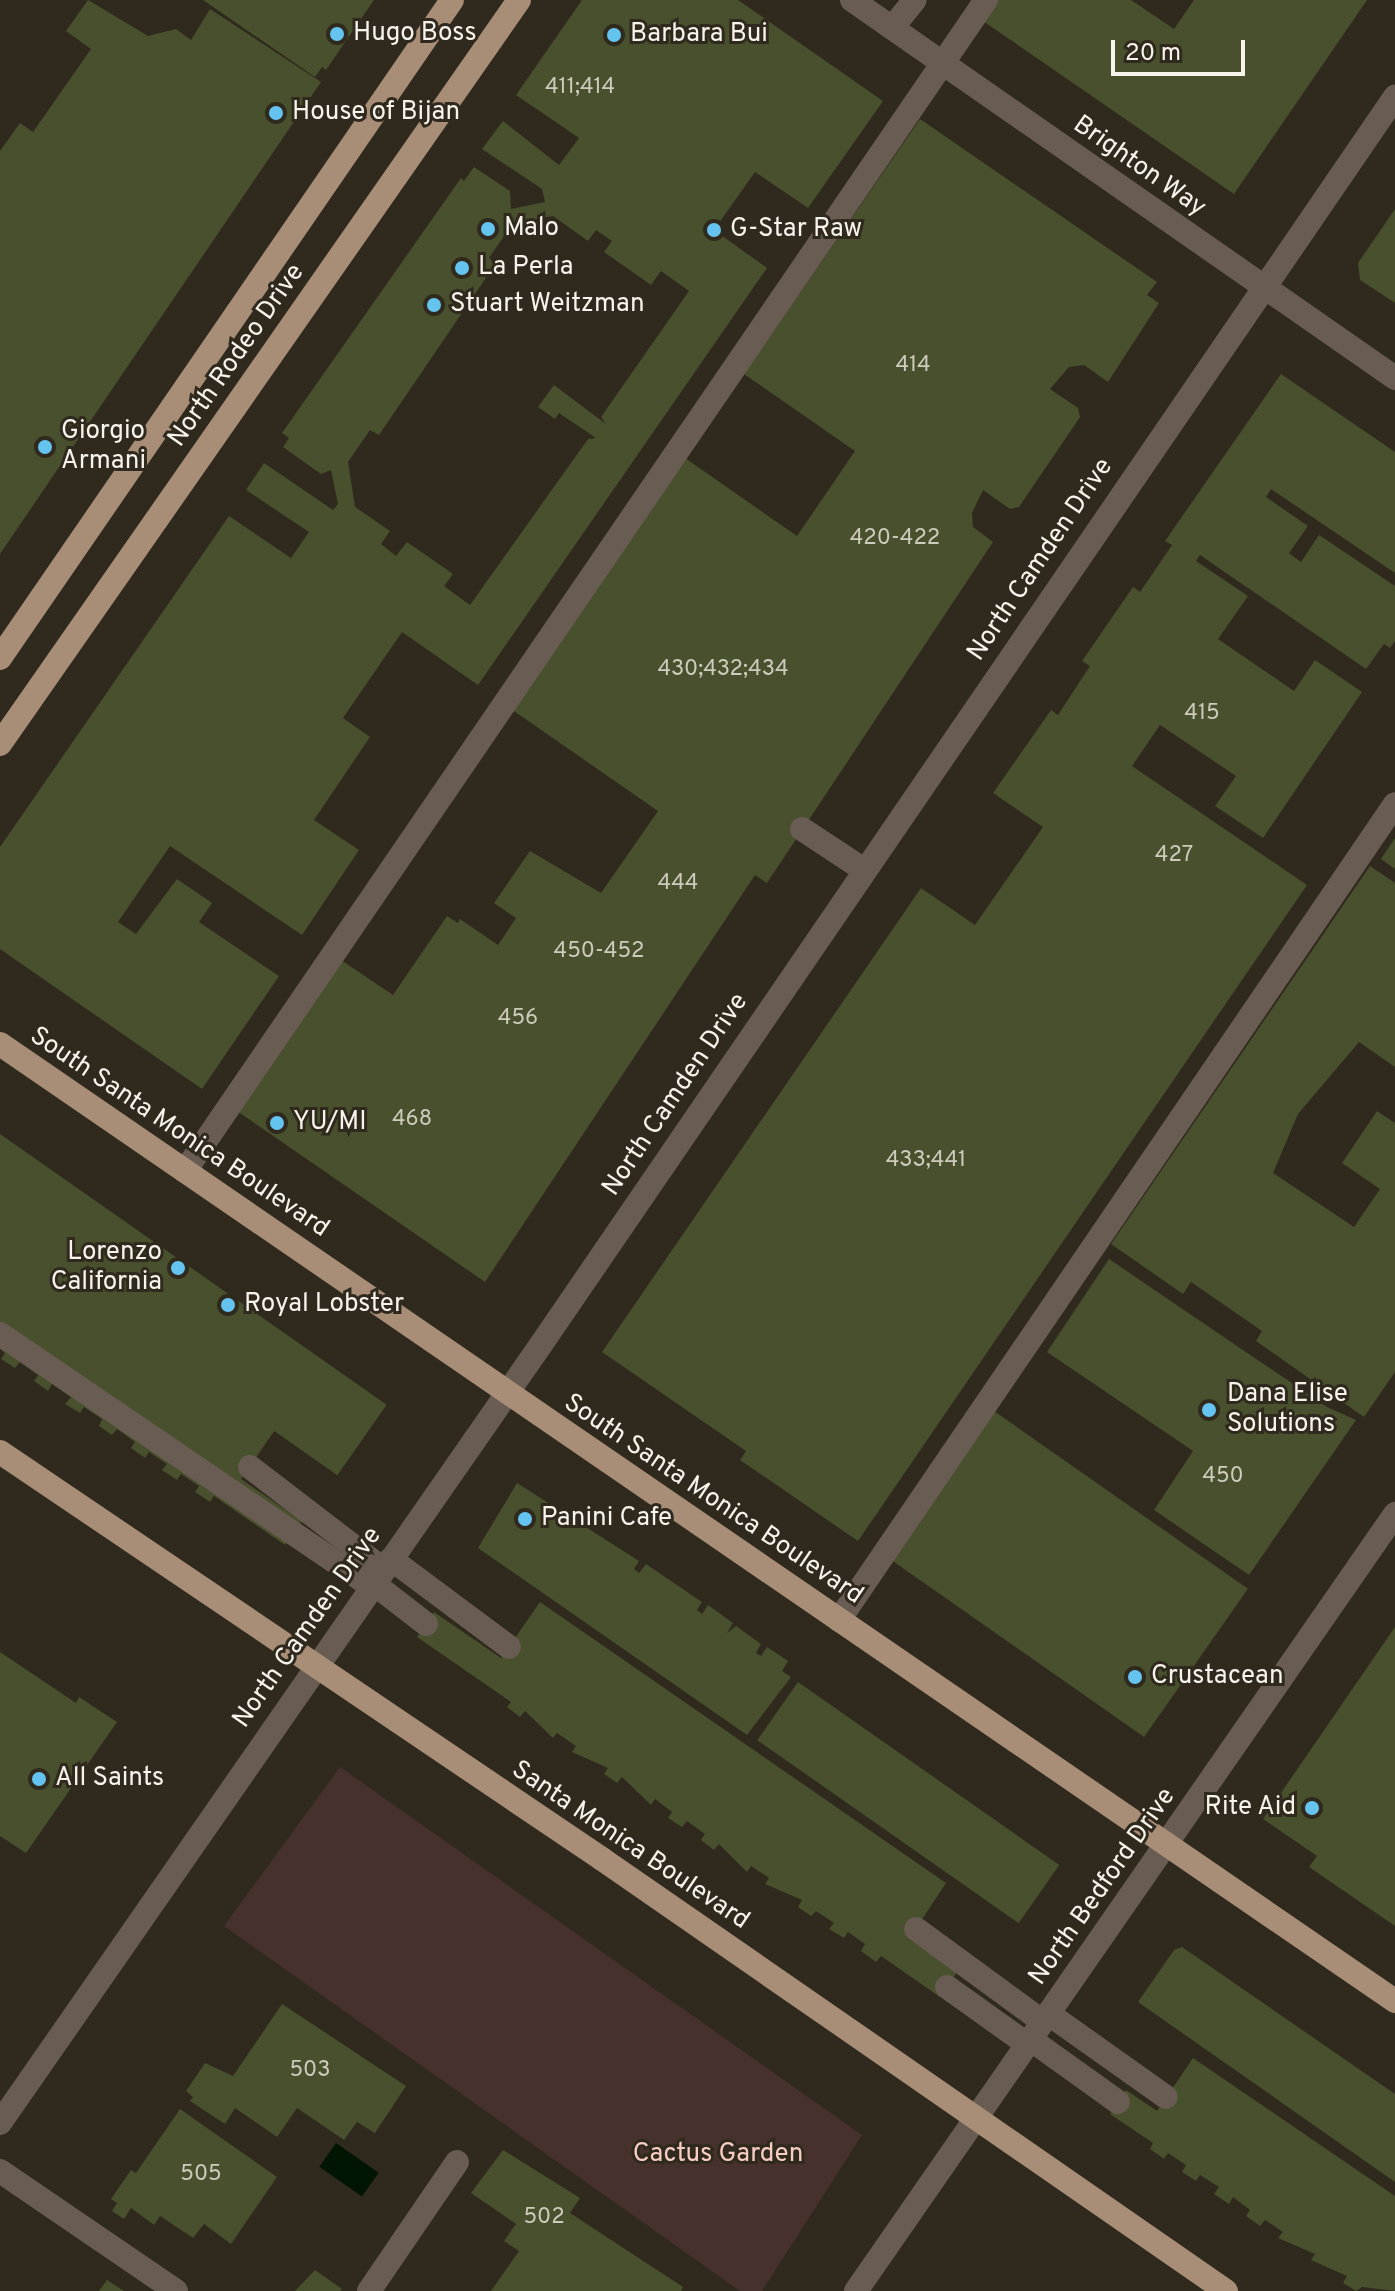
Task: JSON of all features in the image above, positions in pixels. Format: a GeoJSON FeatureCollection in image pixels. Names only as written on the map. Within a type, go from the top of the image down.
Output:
{"type":"FeatureCollection","features":[{"type":"Feature","properties":{"kind":"main road","name":"North Rodeo Drive"},"geometry":{"type":"LineString","coordinates":[[0,658],[452,0]]}},
{"type":"Feature","properties":{"kind":"main road","name":"North Rodeo Drive"},"geometry":{"type":"LineString","coordinates":[[0,744],[519,0]]}},
{"type":"Feature","properties":{"kind":"main road","name":"South Santa Monica Boulevard"},"geometry":{"type":"LineString","coordinates":[[0,1044],[1395,2001]]}},
{"type":"Feature","properties":{"kind":"main road","name":"Santa Monica Boulevard"},"geometry":{"type":"LineString","coordinates":[[0,1452],[602,1859],[974,2120],[1226,2291]]}},
{"type":"Feature","properties":{"kind":"street","name":"Brighton Way"},"geometry":{"type":"LineString","coordinates":[[852,0],[1395,378]]}},
{"type":"Feature","properties":{"kind":"street"},"geometry":{"type":"LineString","coordinates":[[892,28],[915,0]]}},
{"type":"Feature","properties":{"kind":"street"},"geometry":{"type":"LineString","coordinates":[[185,1171],[940,62],[986,0]]}},
{"type":"Feature","properties":{"kind":"street","name":"North Camden Drive"},"geometry":{"type":"LineString","coordinates":[[0,2123],[314,1666],[508,1392],[1261,286],[1395,97]]}},
{"type":"Feature","properties":{"kind":"street"},"geometry":{"type":"LineString","coordinates":[[839,1620],[1395,804]]}},
{"type":"Feature","properties":{"kind":"street"},"geometry":{"type":"LineString","coordinates":[[802,829],[864,870]]}},
{"type":"Feature","properties":{"kind":"street"},"geometry":{"type":"LineString","coordinates":[[0,1334],[293,1533],[379,1574],[509,1647]]}},
{"type":"Feature","properties":{"kind":"street"},"geometry":{"type":"LineString","coordinates":[[250,1467],[379,1574],[426,1624]]}},
{"type":"Feature","properties":{"kind":"street","name":"North Bedford Drive"},"geometry":{"type":"LineString","coordinates":[[856,2291],[1391,1528]]}},
{"type":"Feature","properties":{"kind":"street"},"geometry":{"type":"LineString","coordinates":[[916,1929],[1118,2102]]}},
{"type":"Feature","properties":{"kind":"street"},"geometry":{"type":"LineString","coordinates":[[947,1987],[1166,2097]]}},
{"type":"Feature","properties":{"kind":"street"},"geometry":{"type":"LineString","coordinates":[[369,2291],[457,2162]]}},
{"type":"Feature","properties":{"kind":"street"},"geometry":{"type":"LineString","coordinates":[[0,2171],[176,2291]]}},
{"type":"Feature","properties":{"kind":"green space","name":"Cactus Garden"},"geometry":{"type":"Polygon","coordinates":[[[340,1767],[862,2135],[762,2291],[740,2291],[224,1926],[340,1767]]]}},
{"type":"Feature","properties":{"kind":"shaded area"},"geometry":{"type":"Polygon","coordinates":[[[336,2143],[379,2173],[362,2197],[319,2167],[336,2143]]]}},
{"type":"Feature","properties":{"kind":"building"},"geometry":{"type":"Polygon","coordinates":[[[88,0],[148,36],[176,29],[191,40],[210,9],[321,82],[0,554],[0,151],[20,123],[33,132],[91,49],[66,31],[88,0]]]}},
{"type":"Feature","properties":{"kind":"building"},"geometry":{"type":"Polygon","coordinates":[[[203,0],[374,0],[326,70],[322,67],[315,77],[203,0]]]}},
{"type":"Feature","properties":{"kind":"building"},"geometry":{"type":"Polygon","coordinates":[[[582,0],[738,0],[883,101],[808,208],[755,172],[714,230],[767,268],[478,685],[402,632],[343,718],[370,737],[314,820],[359,850],[302,935],[170,846],[118,922],[136,934],[177,879],[212,903],[199,922],[279,976],[202,1089],[0,949],[0,847],[229,516],[291,558],[309,532],[246,490],[264,463],[333,510],[338,504],[331,470],[321,474],[283,447],[289,438],[282,433],[461,178],[464,181],[474,167],[510,191],[511,209],[545,202],[542,189],[482,149],[503,121],[559,165],[579,138],[516,95],[582,0]],[[553,216],[513,223],[489,258],[496,263],[379,435],[370,430],[348,462],[355,507],[390,531],[381,544],[396,556],[407,542],[453,574],[444,586],[470,605],[588,439],[596,438],[559,413],[555,419],[538,407],[554,385],[606,424],[601,417],[689,291],[661,271],[651,285],[604,252],[612,241],[596,230],[588,241],[553,216]]]}},
{"type":"Feature","properties":{"kind":"building"},"geometry":{"type":"Polygon","coordinates":[[[998,0],[1131,0],[1174,29],[1194,0],[1367,0],[1234,194],[983,21],[998,0]]]}},
{"type":"Feature","properties":{"kind":"building"},"geometry":{"type":"Polygon","coordinates":[[[920,119],[1157,282],[1147,295],[1159,303],[1108,382],[1084,365],[1069,367],[1050,389],[1078,408],[1080,417],[1019,507],[1010,509],[983,490],[972,513],[973,527],[993,542],[767,883],[755,875],[485,1282],[237,1111],[341,960],[393,995],[447,916],[458,923],[460,919],[498,945],[516,918],[494,903],[530,851],[601,893],[658,811],[511,709],[685,458],[797,536],[855,451],[744,374],[920,119]]]}},
{"type":"Feature","properties":{"kind":"building"},"geometry":{"type":"Polygon","coordinates":[[[1395,209],[1395,303],[1360,280],[1358,263],[1395,209]]]}},
{"type":"Feature","properties":{"kind":"building"},"geometry":{"type":"Polygon","coordinates":[[[1281,374],[1395,452],[1395,573],[1271,489],[1266,497],[1308,526],[1289,553],[1301,562],[1319,535],[1395,586],[1395,641],[1390,648],[1384,644],[1366,669],[1200,555],[1196,561],[1248,596],[1218,639],[1294,691],[1315,660],[1362,692],[1263,838],[1215,806],[1236,776],[1160,725],[1132,766],[1307,885],[858,1541],[740,1460],[746,1451],[602,1352],[921,888],[975,925],[1043,827],[993,793],[1051,710],[1058,715],[1090,666],[1082,661],[1133,587],[1140,592],[1172,545],[1165,541],[1281,374]]]}},
{"type":"Feature","properties":{"kind":"building"},"geometry":{"type":"Polygon","coordinates":[[[1395,838],[1395,869],[1381,859],[1395,838]]]}},
{"type":"Feature","properties":{"kind":"building"},"geometry":{"type":"Polygon","coordinates":[[[1370,866],[1395,883],[1395,1067],[1359,1042],[1298,1114],[1273,1173],[1354,1227],[1380,1189],[1342,1163],[1377,1111],[1395,1123],[1395,1372],[1364,1417],[1256,1341],[1262,1331],[1191,1282],[1183,1294],[1111,1244],[1370,866]]]}},
{"type":"Feature","properties":{"kind":"building"},"geometry":{"type":"Polygon","coordinates":[[[0,1134],[387,1405],[337,1475],[0,1239],[0,1134]]]}},
{"type":"Feature","properties":{"kind":"building"},"geometry":{"type":"Polygon","coordinates":[[[0,1233],[279,1424],[241,1479],[302,1521],[285,1545],[214,1496],[210,1502],[195,1492],[199,1486],[181,1474],[177,1480],[162,1470],[167,1464],[149,1452],[145,1458],[131,1448],[135,1442],[117,1429],[112,1435],[99,1426],[102,1419],[84,1407],[80,1413],[65,1404],[71,1397],[52,1384],[48,1391],[34,1381],[38,1375],[20,1362],[15,1368],[1,1359],[5,1353],[0,1349],[0,1233]]]}},
{"type":"Feature","properties":{"kind":"building"},"geometry":{"type":"Polygon","coordinates":[[[1109,1259],[1327,1407],[1356,1420],[1249,1575],[1154,1510],[1193,1451],[1047,1352],[1109,1259]]]}},
{"type":"Feature","properties":{"kind":"building"},"geometry":{"type":"Polygon","coordinates":[[[994,1411],[1248,1589],[1144,1737],[890,1559],[994,1411]]]}},
{"type":"Feature","properties":{"kind":"building"},"geometry":{"type":"Polygon","coordinates":[[[517,1483],[639,1561],[634,1569],[639,1573],[646,1564],[702,1602],[697,1610],[702,1614],[708,1605],[733,1623],[727,1633],[736,1626],[761,1644],[756,1653],[761,1656],[767,1647],[788,1661],[782,1671],[791,1677],[747,1735],[478,1548],[517,1483]]]}},
{"type":"Feature","properties":{"kind":"building"},"geometry":{"type":"Polygon","coordinates":[[[540,1602],[946,1883],[909,1939],[957,1972],[940,1997],[881,1956],[876,1962],[861,1951],[865,1944],[848,1932],[844,1938],[829,1929],[834,1923],[816,1911],[811,1916],[798,1907],[802,1900],[765,1884],[769,1878],[751,1866],[747,1872],[719,1844],[714,1850],[701,1840],[705,1834],[687,1821],[682,1827],[668,1818],[672,1812],[655,1799],[651,1805],[622,1777],[617,1783],[604,1774],[608,1768],[572,1752],[576,1746],[557,1733],[553,1738],[525,1711],[520,1717],[507,1707],[511,1702],[417,1637],[434,1612],[501,1658],[540,1602]]]}},
{"type":"Feature","properties":{"kind":"building"},"geometry":{"type":"Polygon","coordinates":[[[1395,1627],[1395,1926],[1309,1867],[1317,1856],[1263,1819],[1395,1627]]]}},
{"type":"Feature","properties":{"kind":"building","name":"All Saints"},"geometry":{"type":"Polygon","coordinates":[[[0,1652],[76,1703],[79,1697],[117,1722],[26,1853],[0,1836],[0,1652]]]}},
{"type":"Feature","properties":{"kind":"building"},"geometry":{"type":"Polygon","coordinates":[[[798,1682],[1059,1865],[1019,1923],[757,1740],[798,1682]]]}},
{"type":"Feature","properties":{"kind":"building"},"geometry":{"type":"Polygon","coordinates":[[[1182,1947],[1395,2094],[1395,2182],[1138,2002],[1174,1950],[1182,1947]]]}},
{"type":"Feature","properties":{"kind":"building"},"geometry":{"type":"Polygon","coordinates":[[[282,2004],[406,2086],[375,2133],[357,2122],[344,2140],[297,2108],[277,2137],[235,2108],[225,2124],[190,2101],[193,2097],[186,2091],[205,2063],[233,2076],[282,2004]]]}},
{"type":"Feature","properties":{"kind":"building"},"geometry":{"type":"Polygon","coordinates":[[[1193,2058],[1395,2196],[1395,2291],[1362,2287],[1356,2291],[1343,2283],[1347,2276],[1311,2260],[1315,2254],[1278,2238],[1283,2232],[1265,2220],[1260,2226],[1246,2216],[1250,2210],[1233,2197],[1229,2204],[1214,2194],[1219,2187],[1200,2175],[1196,2181],[1182,2172],[1186,2165],[1168,2153],[1164,2159],[1150,2149],[1153,2143],[1110,2114],[1126,2090],[1157,2111],[1193,2058]]]}},
{"type":"Feature","properties":{"kind":"building"},"geometry":{"type":"Polygon","coordinates":[[[180,2109],[277,2177],[231,2244],[204,2224],[193,2238],[160,2216],[154,2225],[131,2208],[124,2219],[112,2211],[117,2203],[111,2199],[131,2170],[136,2173],[180,2109]]]}},
{"type":"Feature","properties":{"kind":"building"},"geometry":{"type":"Polygon","coordinates":[[[503,2150],[580,2198],[570,2213],[683,2287],[681,2291],[491,2291],[519,2251],[504,2241],[516,2224],[471,2193],[503,2150]]]}},
{"type":"Feature","properties":{"kind":"building"},"geometry":{"type":"Polygon","coordinates":[[[315,2270],[342,2289],[295,2291],[315,2270]]]}},
{"type":"Feature","properties":{"kind":"building"},"geometry":{"type":"Polygon","coordinates":[[[107,2280],[124,2291],[99,2291],[107,2280]]]}},
{"type":"Feature","properties":{"kind":"place","name":"Hugo Boss"},"geometry":{"type":"Point","coordinates":[337,34]}},
{"type":"Feature","properties":{"kind":"place","name":"Barbara Bui"},"geometry":{"type":"Point","coordinates":[614,35]}},
{"type":"Feature","properties":{"kind":"place","name":"House of Bijan"},"geometry":{"type":"Point","coordinates":[276,113]}},
{"type":"Feature","properties":{"kind":"place","name":"Malo"},"geometry":{"type":"Point","coordinates":[488,229]}},
{"type":"Feature","properties":{"kind":"place","name":"G-Star Raw"},"geometry":{"type":"Point","coordinates":[714,230]}},
{"type":"Feature","properties":{"kind":"place","name":"La Perla"},"geometry":{"type":"Point","coordinates":[462,268]}},
{"type":"Feature","properties":{"kind":"place","name":"Stuart Weitzman"},"geometry":{"type":"Point","coordinates":[434,305]}},
{"type":"Feature","properties":{"kind":"place","name":"Giorgio Armani"},"geometry":{"type":"Point","coordinates":[45,447]}},
{"type":"Feature","properties":{"kind":"place","name":"YU/MI"},"geometry":{"type":"Point","coordinates":[277,1123]}},
{"type":"Feature","properties":{"kind":"place","name":"Lorenzo California"},"geometry":{"type":"Point","coordinates":[178,1268]}},
{"type":"Feature","properties":{"kind":"place","name":"Royal Lobster"},"geometry":{"type":"Point","coordinates":[228,1305]}},
{"type":"Feature","properties":{"kind":"place","name":"Dana Elise Solutions"},"geometry":{"type":"Point","coordinates":[1209,1410]}},
{"type":"Feature","properties":{"kind":"place","name":"Panini Cafe"},"geometry":{"type":"Point","coordinates":[525,1519]}},
{"type":"Feature","properties":{"kind":"place","name":"Crustacean"},"geometry":{"type":"Point","coordinates":[1135,1677]}},
{"type":"Feature","properties":{"kind":"place","name":"All Saints"},"geometry":{"type":"Point","coordinates":[39,1779]}},
{"type":"Feature","properties":{"kind":"place","name":"Rite Aid"},"geometry":{"type":"Point","coordinates":[1312,1808]}}]}
